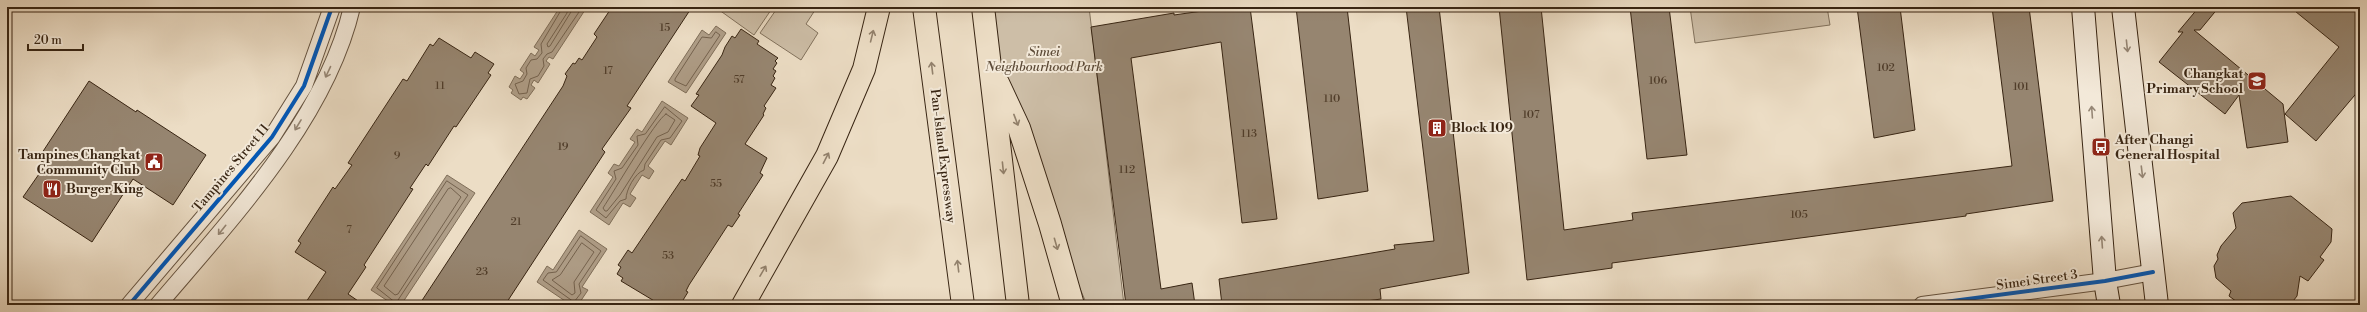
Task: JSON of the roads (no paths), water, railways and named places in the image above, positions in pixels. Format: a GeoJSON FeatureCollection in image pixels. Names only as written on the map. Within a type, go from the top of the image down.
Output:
{"type":"FeatureCollection","features":[{"type":"Feature","properties":{"kind":"highway"},"geometry":{"type":"LineString","coordinates":[[743,305],[827,156],[864,69],[879,7]]}},
{"type":"Feature","properties":{"kind":"highway","name":"Pan-Island Expressway"},"geometry":{"type":"LineString","coordinates":[[924,7],[963,305]]}},
{"type":"Feature","properties":{"kind":"highway"},"geometry":{"type":"LineString","coordinates":[[983,7],[992,73],[1018,305]]}},
{"type":"Feature","properties":{"kind":"highway"},"geometry":{"type":"LineString","coordinates":[[992,73],[1006,97],[1019,128],[1050,224],[1073,305]]}},
{"type":"Feature","properties":{"kind":"main road"},"geometry":{"type":"LineString","coordinates":[[2083,7],[2105,281],[2109,305]]}},
{"type":"Feature","properties":{"kind":"main road"},"geometry":{"type":"LineString","coordinates":[[2123,7],[2156,305]]}},
{"type":"Feature","properties":{"kind":"street","name":"Tampines Street 11"},"geometry":{"type":"LineString","coordinates":[[129,305],[272,137],[304,86],[332,7]]}},
{"type":"Feature","properties":{"kind":"street","name":"Tampines Street 11"},"geometry":{"type":"LineString","coordinates":[[158,305],[275,164],[318,92],[346,33],[352,7]]}},
{"type":"Feature","properties":{"kind":"street","name":"Simei Street 3"},"geometry":{"type":"LineString","coordinates":[[1922,305],[2105,281],[2153,272]]}},
{"type":"Feature","properties":{"kind":"water"},"geometry":{"type":"Polygon","coordinates":[[[560,7],[580,7],[585,10],[553,59],[549,57],[546,61],[550,64],[538,83],[534,80],[531,85],[535,88],[527,99],[523,97],[521,100],[511,93],[513,90],[509,87],[515,76],[520,79],[524,73],[520,70],[531,53],[535,56],[539,50],[534,47],[560,7]]]}},
{"type":"Feature","properties":{"kind":"water"},"geometry":{"type":"Polygon","coordinates":[[[716,26],[726,33],[686,93],[668,82],[702,30],[709,35],[716,26]]]}},
{"type":"Feature","properties":{"kind":"water"},"geometry":{"type":"Polygon","coordinates":[[[662,101],[688,118],[671,145],[665,141],[648,166],[654,171],[649,179],[642,175],[630,194],[636,198],[630,207],[623,203],[609,225],[590,212],[613,177],[608,173],[614,164],[619,166],[635,142],[630,139],[637,129],[642,132],[662,101]]]}},
{"type":"Feature","properties":{"kind":"water"},"geometry":{"type":"Polygon","coordinates":[[[447,175],[475,193],[401,305],[394,305],[371,290],[447,175]]]}},
{"type":"Feature","properties":{"kind":"water"},"geometry":{"type":"Polygon","coordinates":[[[579,230],[607,249],[582,287],[588,290],[578,305],[571,305],[537,282],[547,266],[553,270],[579,230]]]}},
{"type":"Feature","properties":{"kind":"place","name":"Changkat Primary School"},"geometry":{"type":"Point","coordinates":[2257,81]}},
{"type":"Feature","properties":{"kind":"place","name":"Block 109"},"geometry":{"type":"Point","coordinates":[1437,128]}},
{"type":"Feature","properties":{"kind":"place","name":"After Changi General Hospital"},"geometry":{"type":"Point","coordinates":[2101,147]}},
{"type":"Feature","properties":{"kind":"place","name":"Tampines Changkat Community Club"},"geometry":{"type":"Point","coordinates":[154,162]}},
{"type":"Feature","properties":{"kind":"place","name":"Burger King"},"geometry":{"type":"Point","coordinates":[52,189]}},
{"type":"Feature","properties":{"kind":"park label","name":"Simei Neighbourhood Park"},"geometry":{"type":"Point","coordinates":[1044,60]}}]}
